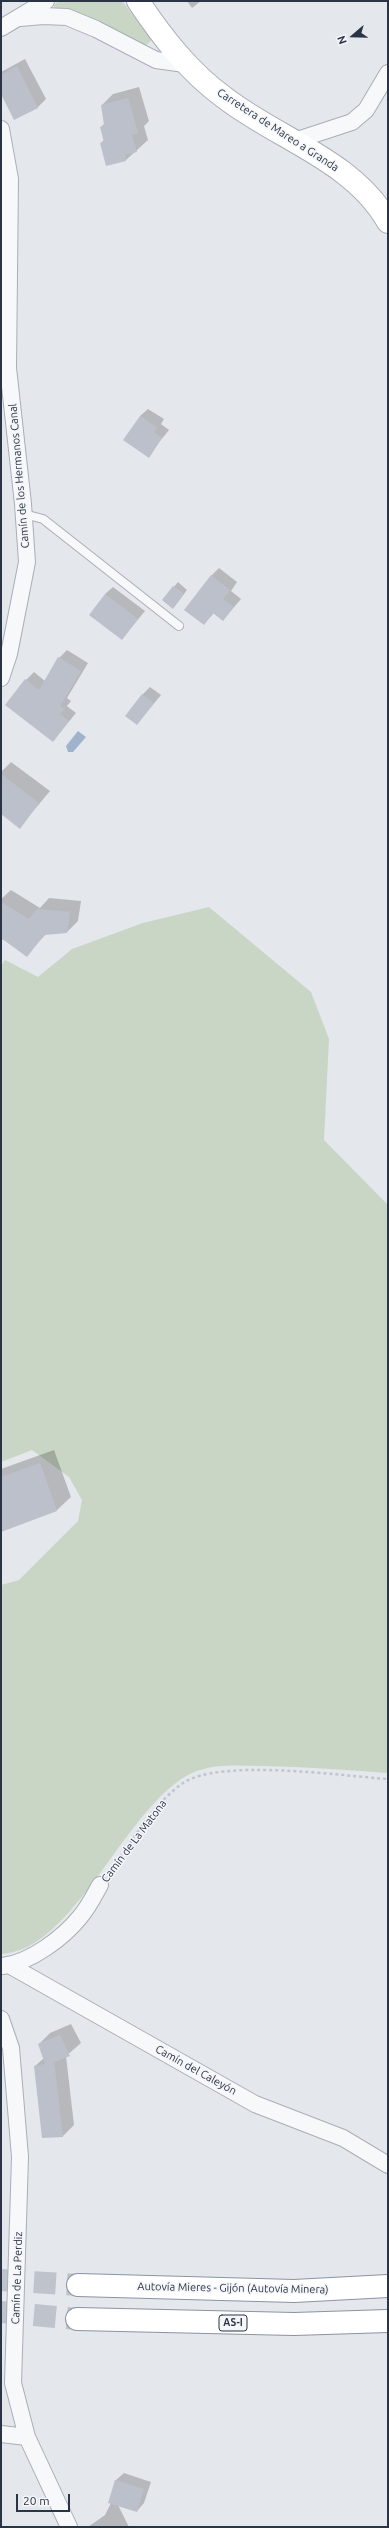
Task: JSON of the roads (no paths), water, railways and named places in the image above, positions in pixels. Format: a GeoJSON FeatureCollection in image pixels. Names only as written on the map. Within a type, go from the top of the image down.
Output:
{"type":"FeatureCollection","features":[{"type":"Feature","properties":{"kind":"main road","name":"Carretera de Mareo a Granda"},"geometry":{"type":"LineString","coordinates":[[138,1],[185,64],[225,99],[338,168],[379,205],[388,222]]}},
{"type":"Feature","properties":{"kind":"main road","name":"Autovía Mieres - Gijón (Autovía Minera)"},"geometry":{"type":"LineString","coordinates":[[78,2285],[294,2291],[388,2286]]}},
{"type":"Feature","properties":{"kind":"main road","name":"AS-I"},"geometry":{"type":"LineString","coordinates":[[77,2319],[294,2324],[388,2321]]}},
{"type":"Feature","properties":{"kind":"street"},"geometry":{"type":"LineString","coordinates":[[1,28],[20,18],[46,1]]}},
{"type":"Feature","properties":{"kind":"street"},"geometry":{"type":"LineString","coordinates":[[20,18],[43,16],[67,18],[96,29],[156,60],[185,64]]}},
{"type":"Feature","properties":{"kind":"street"},"geometry":{"type":"LineString","coordinates":[[294,141],[352,122],[366,110],[388,73]]}},
{"type":"Feature","properties":{"kind":"street","name":"Camín de los Hermanos Canal"},"geometry":{"type":"LineString","coordinates":[[1,129],[10,179],[8,368],[24,514],[27,562],[9,654],[1,678]]}},
{"type":"Feature","properties":{"kind":"street","name":"Camín de La Matona"},"geometry":{"type":"LineString","coordinates":[[5,1966],[25,1961],[40,1952],[80,1917],[100,1886]]}},
{"type":"Feature","properties":{"kind":"street","name":"Camín del Caleyón"},"geometry":{"type":"LineString","coordinates":[[5,1966],[255,2104],[343,2138],[388,2166]]}},
{"type":"Feature","properties":{"kind":"street","name":"Camín de La Perdiz"},"geometry":{"type":"LineString","coordinates":[[1,2019],[11,2048],[20,2157],[13,2383],[26,2437],[69,2527]]}},
{"type":"Feature","properties":{"kind":"street"},"geometry":{"type":"LineString","coordinates":[[1,2434],[26,2437]]}},
{"type":"Feature","properties":{"kind":"lane"},"geometry":{"type":"LineString","coordinates":[[24,514],[43,519],[179,626]]}},
{"type":"Feature","properties":{"kind":"water"},"geometry":{"type":"Polygon","coordinates":[[[78,731],[86,737],[73,752],[68,752],[66,746],[78,731]]]}},
{"type":"Feature","properties":{"kind":"tunnel"},"geometry":{"type":"LineString","coordinates":[[1,2280],[78,2285]]}},
{"type":"Feature","properties":{"kind":"tunnel"},"geometry":{"type":"LineString","coordinates":[[1,2312],[77,2319]]}}]}
